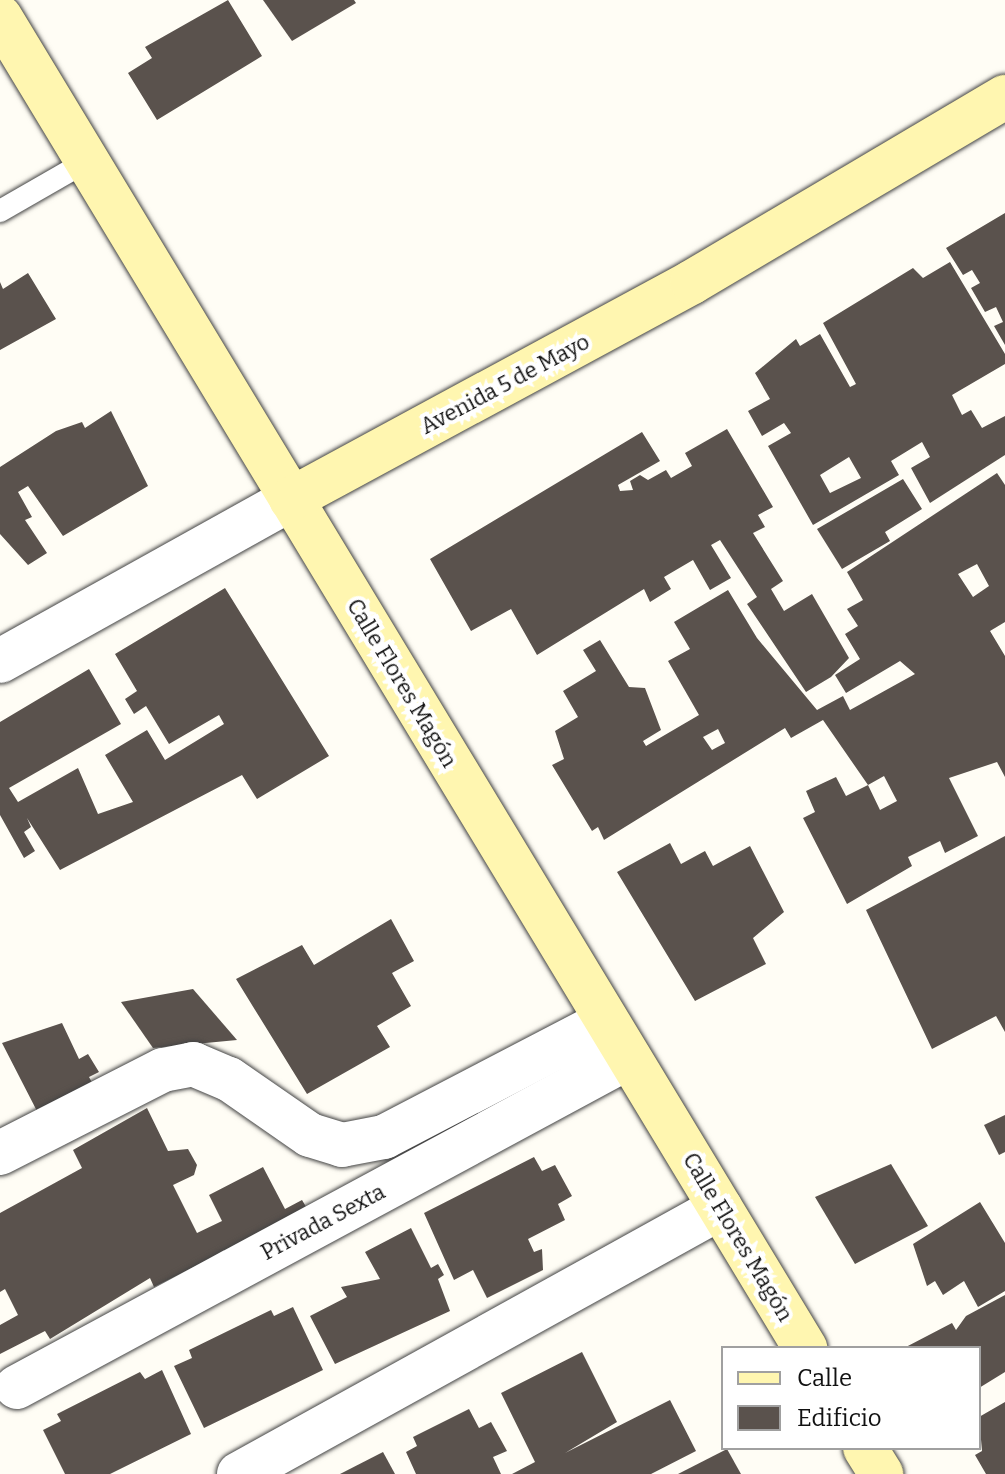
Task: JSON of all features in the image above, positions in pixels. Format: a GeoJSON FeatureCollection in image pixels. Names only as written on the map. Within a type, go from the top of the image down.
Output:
{"type":"FeatureCollection","features":[{"type":"Feature","properties":{"kind":"street","name":"Calle Flores Magón"},"geometry":{"type":"LineString","coordinates":[[0,17],[804,1346]]}},
{"type":"Feature","properties":{"kind":"street","name":"Avenida 5 de Mayo"},"geometry":{"type":"LineString","coordinates":[[0,661],[692,282],[1005,97]]}},
{"type":"Feature","properties":{"kind":"street"},"geometry":{"type":"LineString","coordinates":[[0,1153],[163,1070],[193,1064],[229,1079],[310,1135],[342,1145],[384,1137],[618,1039]]}},
{"type":"Feature","properties":{"kind":"street","name":"Privada Sexta"},"geometry":{"type":"LineString","coordinates":[[17,1387],[618,1039]]}},
{"type":"Feature","properties":{"kind":"street"},"geometry":{"type":"LineString","coordinates":[[239,1474],[720,1208]]}},
{"type":"Feature","properties":{"kind":"street"},"geometry":{"type":"LineString","coordinates":[[866,1450],[881,1474]]}},
{"type":"Feature","properties":{"kind":"lane"},"geometry":{"type":"LineString","coordinates":[[0,211],[87,161]]}},
{"type":"Feature","properties":{"kind":"building"},"geometry":{"type":"Polygon","coordinates":[[[228,0],[262,56],[157,120],[128,73],[152,58],[145,47],[228,0]]]}},
{"type":"Feature","properties":{"kind":"building"},"geometry":{"type":"Polygon","coordinates":[[[263,0],[354,0],[356,3],[292,41],[263,0]]]}},
{"type":"Feature","properties":{"kind":"building"},"geometry":{"type":"Polygon","coordinates":[[[1005,213],[1005,345],[994,326],[1003,322],[996,307],[985,312],[971,288],[980,283],[972,270],[963,275],[946,248],[1005,213]]]}},
{"type":"Feature","properties":{"kind":"building"},"geometry":{"type":"Polygon","coordinates":[[[950,262],[1005,354],[1005,364],[952,395],[962,415],[971,410],[982,428],[1005,416],[1005,455],[930,503],[911,468],[930,457],[922,442],[891,461],[899,475],[813,525],[768,446],[791,433],[784,423],[762,436],[748,411],[770,399],[755,373],[796,339],[800,346],[820,334],[850,387],[856,384],[823,323],[913,268],[923,278],[950,262]],[[849,457],[820,475],[830,493],[861,478],[849,457]]]}},
{"type":"Feature","properties":{"kind":"building"},"geometry":{"type":"Polygon","coordinates":[[[28,273],[56,319],[0,350],[0,282],[3,289],[28,273]]]}},
{"type":"Feature","properties":{"kind":"building"},"geometry":{"type":"Polygon","coordinates":[[[111,411],[148,486],[63,536],[28,486],[18,492],[32,517],[25,520],[47,553],[28,565],[0,534],[0,467],[56,431],[82,422],[85,428],[111,411]]]}},
{"type":"Feature","properties":{"kind":"building"},"geometry":{"type":"Polygon","coordinates":[[[727,429],[773,507],[758,515],[765,527],[753,533],[783,581],[771,589],[784,611],[812,594],[849,658],[831,677],[806,692],[747,604],[757,597],[720,540],[711,545],[731,578],[710,590],[693,560],[664,577],[671,589],[650,602],[644,589],[537,655],[511,609],[471,631],[430,559],[642,432],[660,461],[618,485],[620,491],[633,490],[630,481],[640,475],[648,480],[666,470],[671,478],[692,466],[685,453],[727,429]]]}},
{"type":"Feature","properties":{"kind":"building"},"geometry":{"type":"Polygon","coordinates":[[[997,473],[1005,485],[1005,622],[990,631],[1005,656],[1005,777],[997,762],[949,778],[978,836],[945,853],[940,841],[908,857],[912,866],[847,904],[803,818],[815,812],[806,791],[836,777],[846,796],[868,785],[823,720],[791,738],[785,728],[604,840],[598,827],[592,831],[552,765],[564,759],[555,731],[578,717],[563,691],[596,671],[583,650],[600,640],[629,687],[645,688],[661,730],[643,741],[646,746],[699,715],[668,661],[690,649],[674,622],[728,590],[757,638],[817,710],[843,696],[850,710],[915,674],[900,661],[846,693],[835,675],[860,659],[845,634],[858,626],[847,609],[863,600],[847,572],[997,473]],[[977,564],[958,574],[973,597],[989,586],[977,564]],[[718,729],[703,737],[712,750],[725,743],[718,729]],[[884,776],[868,785],[880,810],[897,801],[884,776]]]}},
{"type":"Feature","properties":{"kind":"building"},"geometry":{"type":"Polygon","coordinates":[[[903,479],[922,509],[885,532],[890,541],[842,569],[817,529],[903,479]]]}},
{"type":"Feature","properties":{"kind":"building"},"geometry":{"type":"Polygon","coordinates":[[[225,588],[329,756],[257,799],[242,775],[60,870],[27,818],[31,827],[24,832],[35,851],[24,858],[0,815],[0,722],[89,669],[121,724],[9,788],[18,802],[78,768],[98,814],[133,802],[105,755],[147,730],[165,760],[224,724],[219,715],[169,744],[146,706],[134,714],[125,699],[137,691],[115,654],[225,588]]]}},
{"type":"Feature","properties":{"kind":"building"},"geometry":{"type":"Polygon","coordinates":[[[1005,836],[1005,1032],[996,1016],[932,1049],[866,910],[1005,836]]]}},
{"type":"Feature","properties":{"kind":"building"},"geometry":{"type":"Polygon","coordinates":[[[670,843],[681,864],[705,851],[713,866],[750,846],[784,912],[753,938],[766,964],[695,1001],[617,872],[670,843]]]}},
{"type":"Feature","properties":{"kind":"building"},"geometry":{"type":"Polygon","coordinates":[[[391,919],[414,961],[392,973],[411,1006],[377,1026],[390,1047],[307,1094],[236,979],[302,945],[314,965],[391,919]]]}},
{"type":"Feature","properties":{"kind":"building"},"geometry":{"type":"Polygon","coordinates":[[[193,989],[237,1040],[153,1048],[121,1002],[193,989]]]}},
{"type":"Feature","properties":{"kind":"building"},"geometry":{"type":"Polygon","coordinates":[[[62,1023],[79,1059],[88,1054],[99,1072],[89,1077],[95,1088],[39,1115],[2,1043],[62,1023]]]}},
{"type":"Feature","properties":{"kind":"building"},"geometry":{"type":"Polygon","coordinates":[[[147,1108],[168,1151],[188,1149],[197,1165],[194,1175],[173,1185],[197,1233],[222,1221],[209,1195],[263,1167],[285,1209],[302,1200],[308,1210],[154,1287],[150,1278],[50,1339],[45,1331],[0,1354],[0,1325],[18,1315],[5,1289],[0,1292],[0,1213],[82,1168],[73,1150],[147,1108]]]}},
{"type":"Feature","properties":{"kind":"building"},"geometry":{"type":"Polygon","coordinates":[[[1005,1115],[1005,1152],[999,1155],[984,1125],[1005,1115]]]}},
{"type":"Feature","properties":{"kind":"building"},"geometry":{"type":"Polygon","coordinates":[[[534,1157],[542,1171],[555,1165],[572,1196],[558,1204],[565,1220],[528,1239],[534,1252],[542,1249],[543,1270],[487,1298],[473,1270],[454,1280],[424,1213],[534,1157]]]}},
{"type":"Feature","properties":{"kind":"building"},"geometry":{"type":"Polygon","coordinates":[[[891,1164],[928,1226],[855,1264],[815,1197],[891,1164]]]}},
{"type":"Feature","properties":{"kind":"building"},"geometry":{"type":"Polygon","coordinates":[[[980,1202],[1005,1243],[1005,1291],[978,1307],[964,1281],[943,1295],[935,1281],[927,1286],[913,1244],[980,1202]]]}},
{"type":"Feature","properties":{"kind":"building"},"geometry":{"type":"Polygon","coordinates":[[[411,1228],[431,1268],[438,1264],[444,1275],[438,1279],[450,1311],[335,1364],[310,1316],[347,1297],[341,1287],[380,1279],[365,1252],[411,1228]]]}},
{"type":"Feature","properties":{"kind":"building"},"geometry":{"type":"Polygon","coordinates":[[[1005,1295],[1005,1372],[981,1387],[981,1346],[908,1346],[952,1323],[956,1330],[966,1316],[1005,1295]]]}},
{"type":"Feature","properties":{"kind":"building"},"geometry":{"type":"Polygon","coordinates":[[[293,1307],[323,1370],[204,1428],[174,1366],[192,1358],[189,1350],[271,1310],[274,1316],[293,1307]]]}},
{"type":"Feature","properties":{"kind":"building"},"geometry":{"type":"Polygon","coordinates":[[[582,1352],[617,1422],[565,1453],[670,1400],[696,1451],[651,1474],[512,1474],[535,1462],[501,1393],[582,1352]]]}},
{"type":"Feature","properties":{"kind":"building"},"geometry":{"type":"Polygon","coordinates":[[[162,1370],[191,1434],[110,1474],[65,1474],[43,1430],[61,1421],[57,1414],[140,1372],[145,1379],[162,1370]]]}},
{"type":"Feature","properties":{"kind":"building"},"geometry":{"type":"Polygon","coordinates":[[[1005,1402],[1005,1474],[986,1474],[975,1455],[982,1451],[981,1416],[1005,1402]]]}},
{"type":"Feature","properties":{"kind":"building"},"geometry":{"type":"Polygon","coordinates":[[[469,1409],[479,1428],[491,1422],[507,1451],[493,1457],[501,1474],[416,1474],[406,1452],[417,1446],[413,1437],[469,1409]]]}},
{"type":"Feature","properties":{"kind":"building"},"geometry":{"type":"Polygon","coordinates":[[[728,1450],[741,1474],[678,1474],[728,1450]]]}},
{"type":"Feature","properties":{"kind":"building"},"geometry":{"type":"Polygon","coordinates":[[[383,1452],[395,1474],[340,1474],[383,1452]]]}}]}
